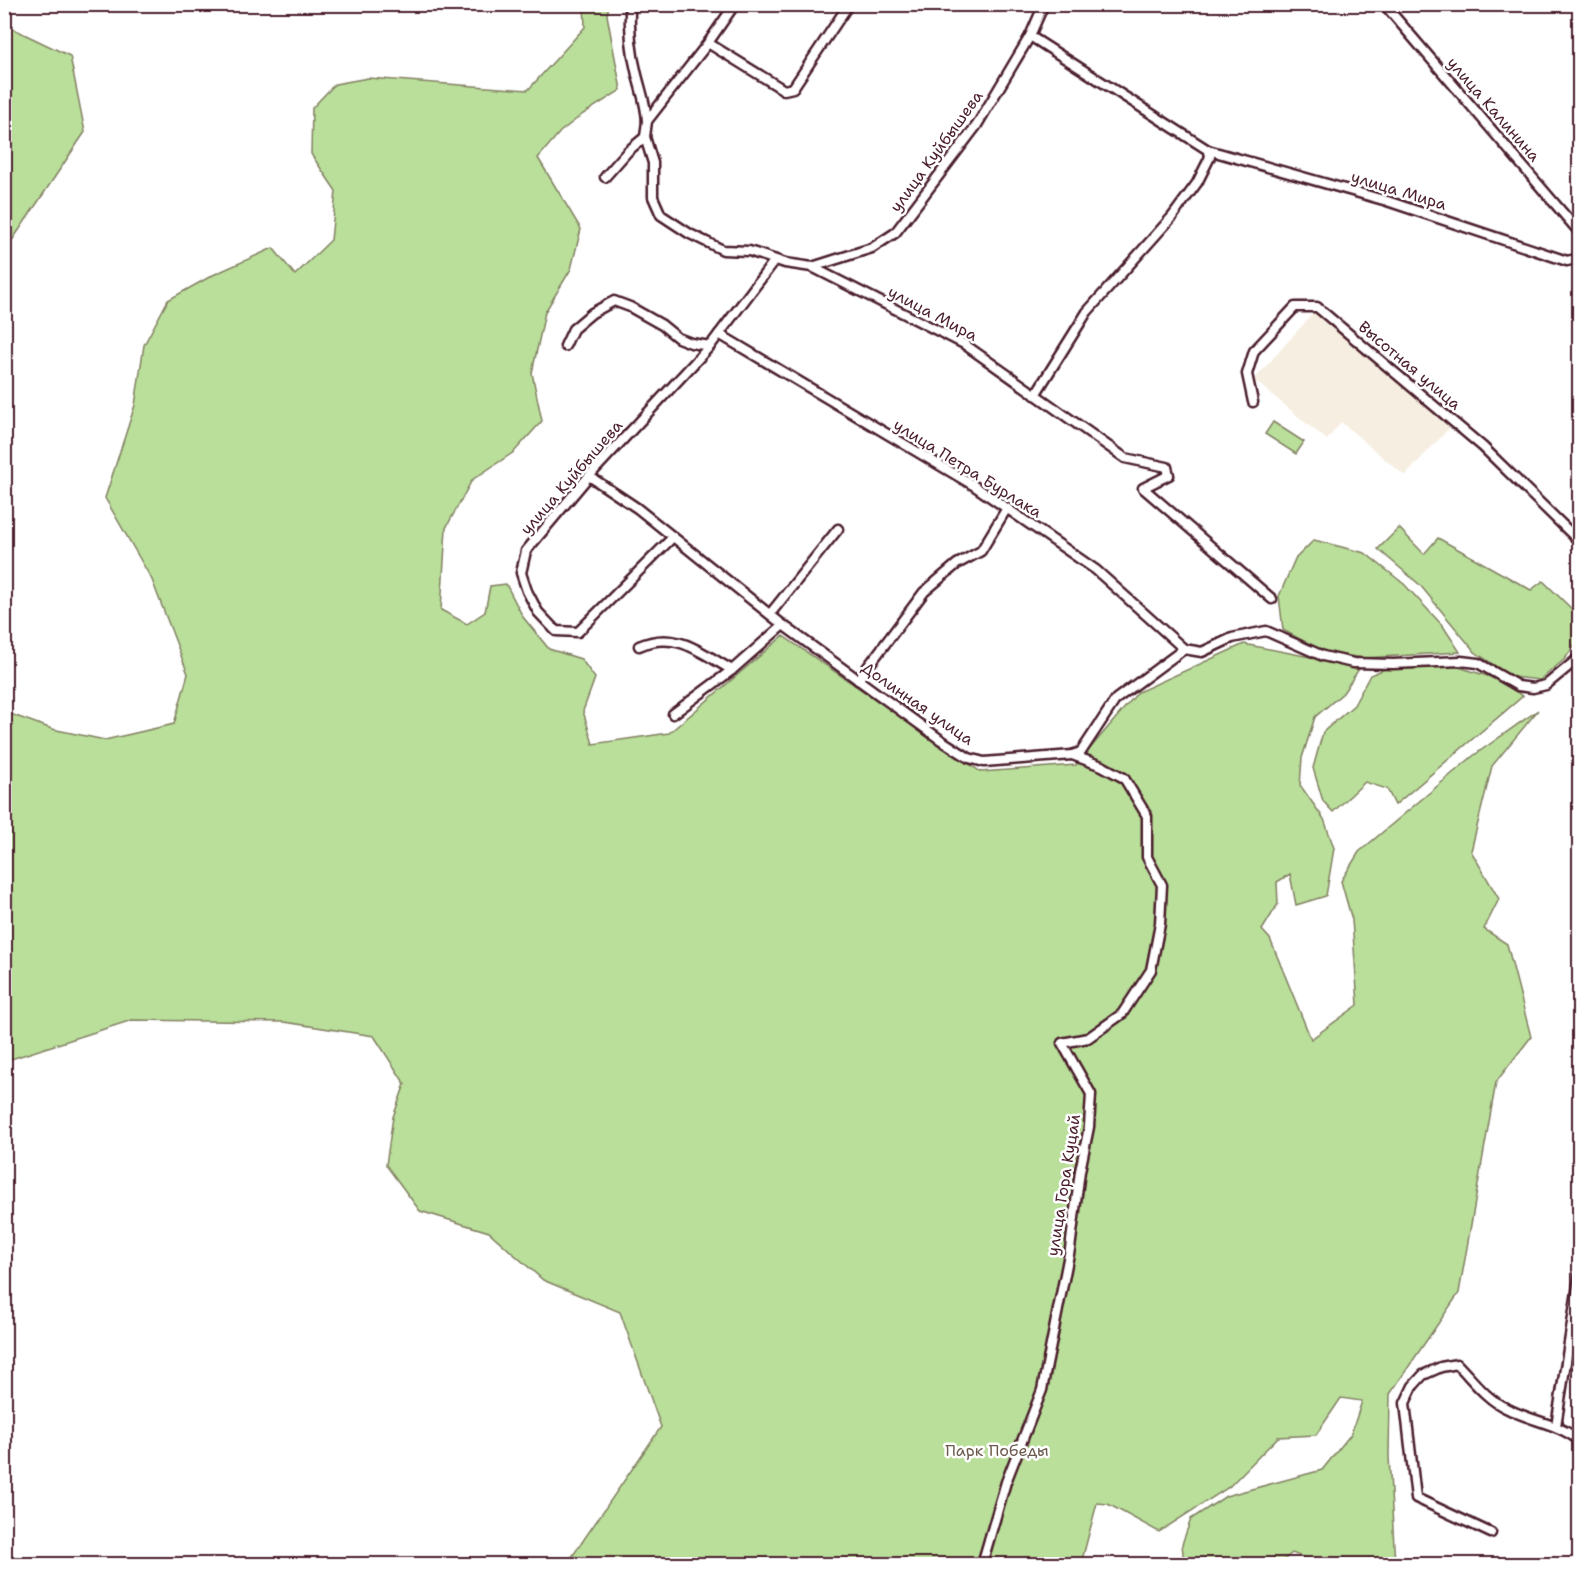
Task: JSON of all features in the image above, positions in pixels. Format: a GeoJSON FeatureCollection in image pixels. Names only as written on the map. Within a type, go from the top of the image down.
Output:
{"type":"FeatureCollection","features":[{"type":"Feature","properties":{"kind":"street"},"geometry":{"type":"LineString","coordinates":[[605,177],[628,151],[645,137],[646,105],[637,75],[629,30],[630,4]]}},
{"type":"Feature","properties":{"kind":"street"},"geometry":{"type":"LineString","coordinates":[[647,121],[708,43],[735,4]]}},
{"type":"Feature","properties":{"kind":"street"},"geometry":{"type":"LineString","coordinates":[[708,43],[784,90],[793,88],[849,4]]}},
{"type":"Feature","properties":{"kind":"street","name":"улица Куйбышева"},"geometry":{"type":"LineString","coordinates":[[645,137],[653,163],[653,197],[661,215],[690,234],[723,250],[749,251],[775,260],[812,267],[872,248],[895,233],[977,125],[1030,36],[1044,4]]}},
{"type":"Feature","properties":{"kind":"street","name":"улица Калинина"},"geometry":{"type":"LineString","coordinates":[[1384,4],[1580,233]]}},
{"type":"Feature","properties":{"kind":"street","name":"улица Мира"},"geometry":{"type":"LineString","coordinates":[[1030,36],[1208,150],[1387,201],[1567,261],[1580,258]]}},
{"type":"Feature","properties":{"kind":"street"},"geometry":{"type":"LineString","coordinates":[[1035,395],[1087,312],[1172,217],[1197,183],[1210,157],[1208,150]]}},
{"type":"Feature","properties":{"kind":"street","name":"улица Куйбышева"},"geometry":{"type":"LineString","coordinates":[[673,537],[578,632],[556,631],[538,612],[520,573],[526,551],[589,476],[710,346],[775,260]]}},
{"type":"Feature","properties":{"kind":"street","name":"улица Мира"},"geometry":{"type":"LineString","coordinates":[[812,267],[964,344],[1125,458],[1167,467],[1169,475],[1143,488],[1272,598]]}},
{"type":"Feature","properties":{"kind":"street"},"geometry":{"type":"LineString","coordinates":[[566,346],[573,329],[592,313],[614,301],[638,312],[678,338],[691,344],[710,346]]}},
{"type":"Feature","properties":{"kind":"street","name":"Высотная улица"},"geometry":{"type":"LineString","coordinates":[[1253,402],[1247,374],[1254,351],[1294,307],[1317,307],[1483,447],[1580,542]]}},
{"type":"Feature","properties":{"kind":"street","name":"улица Петра Бурлака"},"geometry":{"type":"LineString","coordinates":[[719,334],[963,479],[1006,508],[1096,570],[1184,650]]}},
{"type":"Feature","properties":{"kind":"street","name":"Долинная улица"},"geometry":{"type":"LineString","coordinates":[[589,476],[638,508],[783,625],[940,740],[969,758],[984,762],[1072,755]]}},
{"type":"Feature","properties":{"kind":"street"},"geometry":{"type":"LineString","coordinates":[[858,680],[924,592],[957,564],[981,551],[1006,508]]}},
{"type":"Feature","properties":{"kind":"street"},"geometry":{"type":"LineString","coordinates":[[770,614],[838,529]]}},
{"type":"Feature","properties":{"kind":"street"},"geometry":{"type":"LineString","coordinates":[[673,714],[732,670],[783,625]]}},
{"type":"Feature","properties":{"kind":"street"},"geometry":{"type":"LineString","coordinates":[[1072,755],[1081,752],[1116,699],[1184,650],[1202,652],[1232,638],[1266,631],[1323,656],[1353,663],[1461,661],[1478,663],[1518,686],[1533,688],[1546,685],[1580,657]]}},
{"type":"Feature","properties":{"kind":"street"},"geometry":{"type":"LineString","coordinates":[[639,646],[654,639],[675,640],[732,670]]}},
{"type":"Feature","properties":{"kind":"street","name":"улица Гора Куцай"},"geometry":{"type":"LineString","coordinates":[[981,1564],[1006,1482],[1042,1390],[1070,1249],[1080,1171],[1089,1127],[1091,1094],[1062,1043],[1088,1038],[1122,1014],[1151,970],[1160,924],[1162,885],[1147,857],[1147,816],[1124,778],[1102,766],[1072,755]]}},
{"type":"Feature","properties":{"kind":"street"},"geometry":{"type":"LineString","coordinates":[[1556,1426],[1580,1272]]}},
{"type":"Feature","properties":{"kind":"street"},"geometry":{"type":"LineString","coordinates":[[1491,1533],[1416,1498],[1405,1403],[1413,1386],[1424,1375],[1440,1367],[1457,1364],[1487,1395],[1505,1408],[1556,1426],[1580,1441]]}},
{"type":"Feature","properties":{"kind":"shaded area"},"geometry":{"type":"Polygon","coordinates":[[[1315,311],[1451,426],[1405,476],[1341,422],[1327,440],[1254,380],[1315,311]]]}},
{"type":"Feature","properties":{"kind":"green space","name":"Парк Победы"},"geometry":{"type":"Polygon","coordinates":[[[584,5],[609,5],[607,15],[621,90],[560,132],[538,158],[581,229],[571,269],[545,312],[532,373],[542,421],[514,452],[472,480],[446,528],[441,610],[467,624],[485,612],[490,586],[506,584],[523,617],[549,649],[581,659],[595,678],[583,711],[593,744],[669,733],[783,636],[981,772],[1076,765],[1138,692],[1244,644],[1359,669],[1343,693],[1315,717],[1302,758],[1300,785],[1324,819],[1334,848],[1326,896],[1296,905],[1290,874],[1277,882],[1278,904],[1262,930],[1270,939],[1311,1039],[1358,1005],[1352,920],[1341,881],[1359,852],[1473,756],[1538,710],[1492,766],[1471,851],[1499,899],[1484,929],[1507,944],[1531,1037],[1496,1082],[1459,1293],[1390,1394],[1389,1456],[1395,1564],[1320,1564],[1292,1553],[1279,1564],[1184,1564],[1182,1544],[1191,1519],[1226,1496],[1322,1470],[1351,1434],[1362,1401],[1341,1398],[1316,1435],[1278,1437],[1229,1487],[1159,1532],[1108,1504],[1097,1503],[1081,1564],[567,1564],[661,1427],[620,1312],[543,1280],[489,1232],[420,1211],[386,1165],[393,1117],[405,1084],[374,1036],[284,1022],[132,1020],[5,1061],[5,712],[52,729],[105,740],[174,724],[188,674],[152,580],[105,498],[135,405],[144,345],[168,300],[213,275],[273,248],[295,275],[331,240],[336,191],[311,154],[312,108],[335,84],[368,78],[528,90],[585,27],[584,5]]]}},
{"type":"Feature","properties":{"kind":"green space"},"geometry":{"type":"Polygon","coordinates":[[[5,25],[70,56],[85,132],[5,251],[5,25]]]}},
{"type":"Feature","properties":{"kind":"green space"},"geometry":{"type":"Polygon","coordinates":[[[1273,422],[1304,442],[1296,454],[1265,434],[1273,422]]]}},
{"type":"Feature","properties":{"kind":"green space"},"geometry":{"type":"Polygon","coordinates":[[[1399,528],[1424,554],[1438,538],[1531,590],[1543,581],[1579,616],[1579,638],[1565,659],[1540,680],[1512,677],[1475,652],[1420,585],[1378,549],[1399,528]]]}},
{"type":"Feature","properties":{"kind":"green space"},"geometry":{"type":"Polygon","coordinates":[[[1314,540],[1365,553],[1404,584],[1443,626],[1460,652],[1363,658],[1324,652],[1283,630],[1279,596],[1295,559],[1314,540]]]}},
{"type":"Feature","properties":{"kind":"green space"},"geometry":{"type":"Polygon","coordinates":[[[1452,665],[1494,678],[1523,696],[1395,805],[1387,789],[1365,782],[1333,812],[1323,801],[1313,768],[1323,732],[1354,705],[1370,675],[1385,669],[1452,665]]]}}]}
